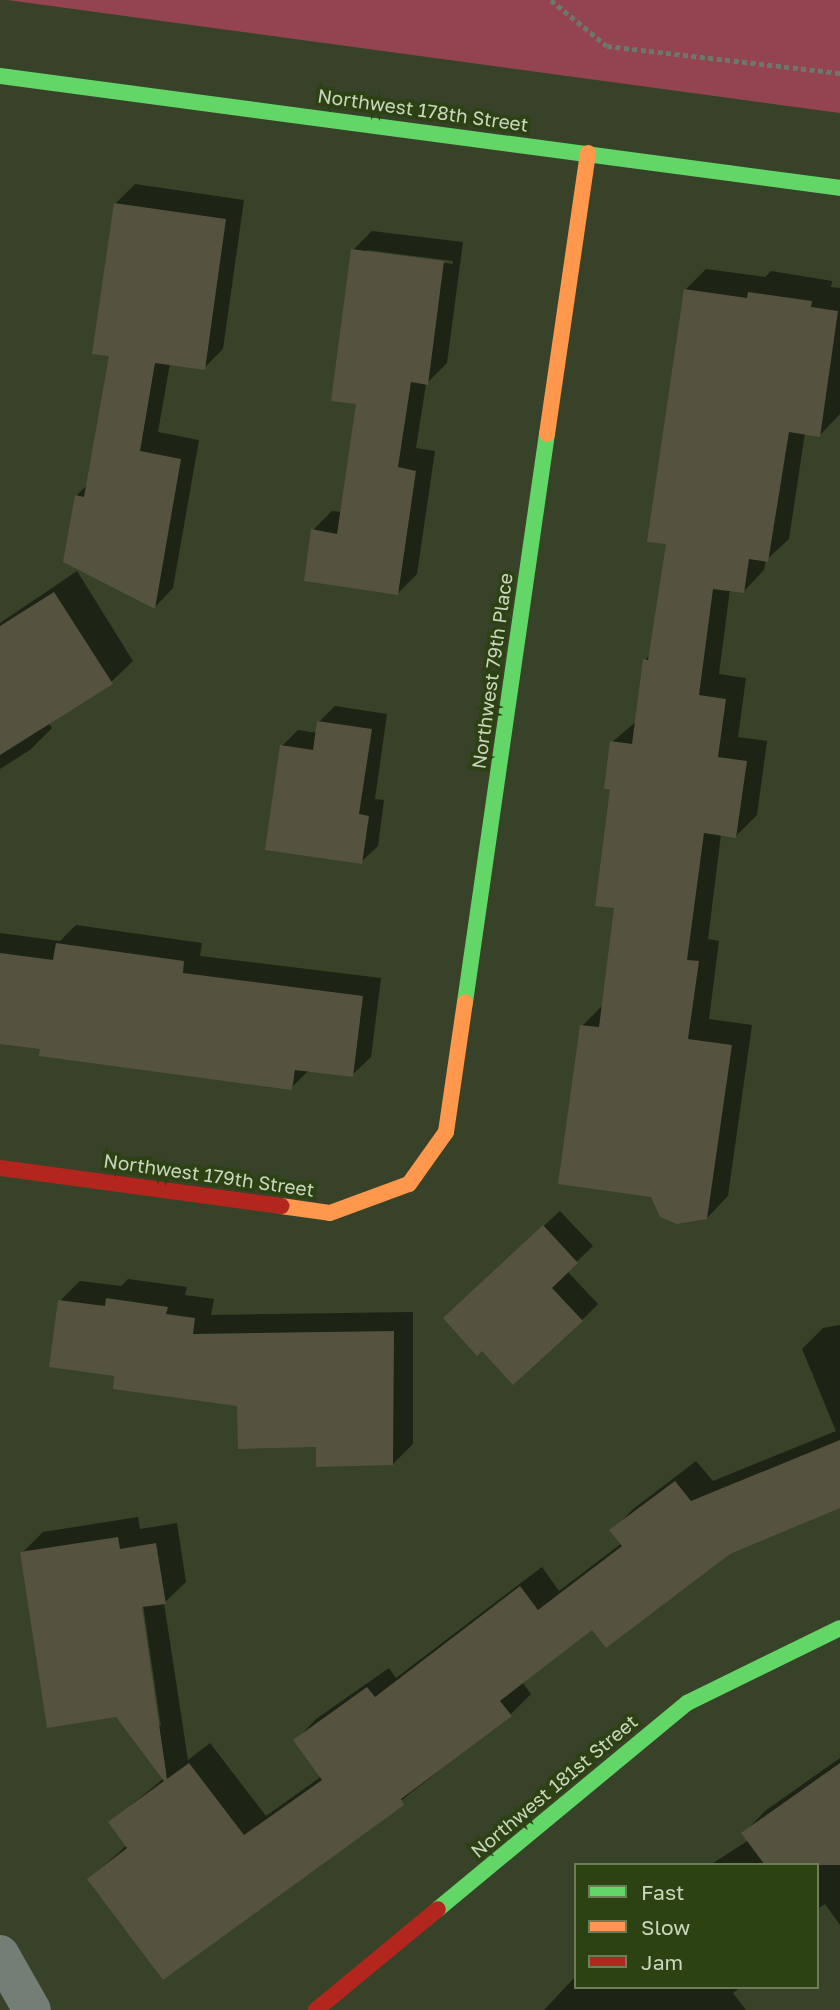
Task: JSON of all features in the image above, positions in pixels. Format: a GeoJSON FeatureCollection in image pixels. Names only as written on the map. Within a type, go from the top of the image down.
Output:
{"type":"FeatureCollection","features":[{"type":"Feature","properties":{"kind":"street","name":"Northwest 178th Street"},"geometry":{"type":"LineString","coordinates":[[0,76],[840,188]]}},
{"type":"Feature","properties":{"kind":"street","name":"Northwest 79th Place"},"geometry":{"type":"LineString","coordinates":[[409,1184],[446,1132],[589,153]]}},
{"type":"Feature","properties":{"kind":"street","name":"Northwest 179th Street"},"geometry":{"type":"LineString","coordinates":[[0,1168],[330,1213],[409,1184]]}},
{"type":"Feature","properties":{"kind":"street","name":"Northwest 181st Street"},"geometry":{"type":"LineString","coordinates":[[316,2010],[687,1703],[840,1628]]}},
{"type":"Feature","properties":{"kind":"street"},"geometry":{"type":"LineString","coordinates":[[0,1954],[32,2010]]}},
{"type":"Feature","properties":{"kind":"path"},"geometry":{"type":"LineString","coordinates":[[551,0],[607,46],[840,73]]}},
{"type":"Feature","properties":{"kind":"shaded area"},"geometry":{"type":"Polygon","coordinates":[[[7,0],[840,0],[840,113],[7,0]]]}},
{"type":"Feature","properties":{"kind":"building"},"geometry":{"type":"Polygon","coordinates":[[[114,203],[226,219],[205,370],[155,363],[140,451],[181,459],[155,609],[63,562],[75,495],[84,497],[109,356],[92,354],[114,203]]]}},
{"type":"Feature","properties":{"kind":"building"},"geometry":{"type":"Polygon","coordinates":[[[351,249],[444,261],[428,385],[411,382],[398,467],[416,471],[398,595],[304,581],[311,529],[337,534],[356,404],[331,401],[351,249]]]}},
{"type":"Feature","properties":{"kind":"building"},"geometry":{"type":"Polygon","coordinates":[[[684,289],[747,298],[748,292],[812,301],[811,307],[838,311],[820,437],[789,432],[768,562],[749,559],[744,593],[713,589],[699,695],[726,699],[718,757],[747,761],[736,838],[704,833],[687,960],[699,961],[688,1039],[732,1045],[707,1219],[677,1224],[660,1217],[651,1197],[558,1184],[580,1025],[599,1027],[614,908],[595,906],[610,789],[604,789],[610,741],[632,744],[643,659],[648,660],[666,544],[647,542],[684,289]]]}},
{"type":"Feature","properties":{"kind":"building"},"geometry":{"type":"Polygon","coordinates":[[[54,592],[113,684],[0,755],[0,626],[54,592]]]}},
{"type":"Feature","properties":{"kind":"building"},"geometry":{"type":"Polygon","coordinates":[[[317,721],[372,729],[359,814],[369,816],[362,864],[265,850],[280,745],[313,750],[317,721]]]}},
{"type":"Feature","properties":{"kind":"building"},"geometry":{"type":"Polygon","coordinates":[[[56,943],[184,961],[183,973],[363,996],[353,1077],[295,1070],[292,1090],[39,1056],[40,1049],[0,1044],[0,953],[53,960],[56,943]]]}},
{"type":"Feature","properties":{"kind":"building"},"geometry":{"type":"Polygon","coordinates":[[[543,1225],[578,1263],[552,1288],[583,1321],[513,1385],[482,1351],[477,1356],[443,1318],[543,1225]]]}},
{"type":"Feature","properties":{"kind":"building"},"geometry":{"type":"Polygon","coordinates":[[[106,1298],[168,1307],[166,1314],[195,1318],[193,1334],[394,1331],[393,1465],[316,1467],[316,1447],[238,1449],[237,1406],[113,1389],[114,1376],[49,1367],[58,1300],[105,1306],[106,1298]]]}},
{"type":"Feature","properties":{"kind":"building"},"geometry":{"type":"Polygon","coordinates":[[[840,1440],[840,1508],[730,1554],[606,1648],[592,1630],[500,1701],[512,1716],[401,1799],[404,1805],[163,1980],[87,1879],[127,1848],[108,1822],[164,1781],[116,1717],[47,1728],[20,1552],[118,1537],[120,1549],[156,1543],[166,1604],[142,1607],[167,1779],[189,1763],[244,1835],[322,1780],[293,1740],[367,1687],[375,1697],[520,1586],[538,1610],[622,1546],[609,1530],[675,1481],[691,1501],[840,1440]]]}},
{"type":"Feature","properties":{"kind":"building"},"geometry":{"type":"Polygon","coordinates":[[[840,1763],[840,1865],[764,1863],[741,1833],[840,1763]]]}},
{"type":"Feature","properties":{"kind":"traffic: fast"},"geometry":{"type":"LineString","coordinates":[[0,76],[840,188]]}},
{"type":"Feature","properties":{"kind":"traffic: fast"},"geometry":{"type":"LineString","coordinates":[[465,1002],[547,434]]}},
{"type":"Feature","properties":{"kind":"traffic: fast"},"geometry":{"type":"LineString","coordinates":[[438,1909],[687,1703],[840,1628]]}},
{"type":"Feature","properties":{"kind":"traffic: slow"},"geometry":{"type":"LineString","coordinates":[[547,434],[588,153]]}},
{"type":"Feature","properties":{"kind":"traffic: slow"},"geometry":{"type":"LineString","coordinates":[[281,1206],[330,1213],[409,1184],[446,1132],[465,1002]]}},
{"type":"Feature","properties":{"kind":"traffic: jam"},"geometry":{"type":"LineString","coordinates":[[0,1168],[281,1206]]}},
{"type":"Feature","properties":{"kind":"traffic: jam"},"geometry":{"type":"LineString","coordinates":[[316,2010],[438,1909]]}}]}
